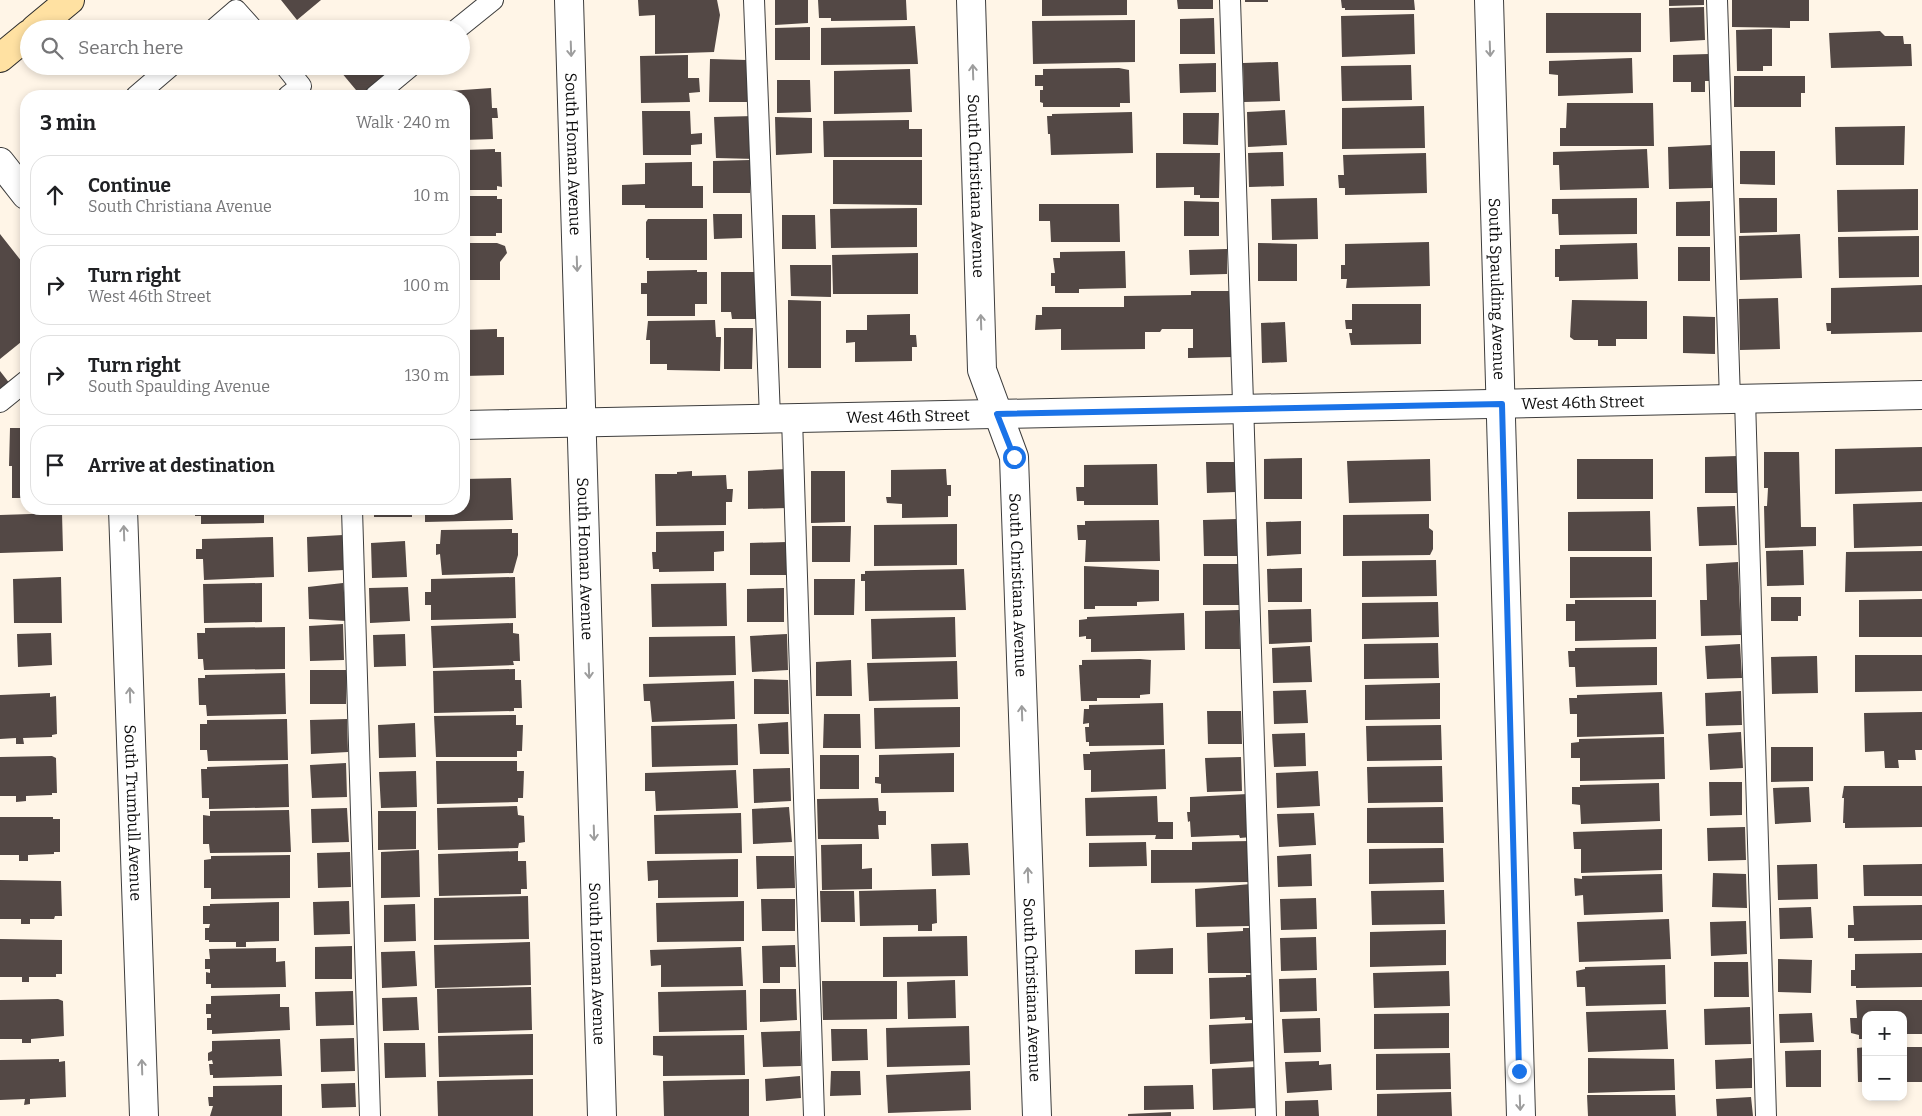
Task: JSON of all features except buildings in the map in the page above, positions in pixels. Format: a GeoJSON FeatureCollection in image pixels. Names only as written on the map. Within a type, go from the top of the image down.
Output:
{"type":"FeatureCollection","features":[{"type":"Feature","properties":{"kind":"main road"},"geometry":{"type":"LineString","coordinates":[[47,20],[70,0]]}},
{"type":"Feature","properties":{"kind":"main road"},"geometry":{"type":"LineString","coordinates":[[0,58],[20,41]]}},
{"type":"Feature","properties":{"kind":"street","name":"South Homan Avenue"},"geometry":{"type":"LineString","coordinates":[[570,0],[602,1116]]}},
{"type":"Feature","properties":{"kind":"street","name":"South Christiana Avenue"},"geometry":{"type":"LineString","coordinates":[[971,0],[982,370],[1014,457],[1037,1116]]}},
{"type":"Feature","properties":{"kind":"street","name":"South Spaulding Avenue"},"geometry":{"type":"LineString","coordinates":[[1489,0],[1521,1116]]}},
{"type":"Feature","properties":{"kind":"street"},"geometry":{"type":"LineString","coordinates":[[0,162],[20,187]]}},
{"type":"Feature","properties":{"kind":"street","name":"West 46th Street"},"geometry":{"type":"LineString","coordinates":[[470,425],[1922,395]]}},
{"type":"Feature","properties":{"kind":"street","name":"South Trumbull Avenue"},"geometry":{"type":"LineString","coordinates":[[123,515],[144,1116]]}},
{"type":"Feature","properties":{"kind":"lane"},"geometry":{"type":"LineString","coordinates":[[468,20],[493,0]]}},
{"type":"Feature","properties":{"kind":"lane"},"geometry":{"type":"LineString","coordinates":[[754,0],[781,418],[814,1116]]}},
{"type":"Feature","properties":{"kind":"lane"},"geometry":{"type":"LineString","coordinates":[[1230,0],[1266,1116]]}},
{"type":"Feature","properties":{"kind":"lane"},"geometry":{"type":"LineString","coordinates":[[1718,0],[1738,399],[1766,1116]]}},
{"type":"Feature","properties":{"kind":"lane"},"geometry":{"type":"LineString","coordinates":[[224,20],[236,10],[245,20]]}},
{"type":"Feature","properties":{"kind":"lane"},"geometry":{"type":"LineString","coordinates":[[143,90],[160,75]]}},
{"type":"Feature","properties":{"kind":"lane"},"geometry":{"type":"LineString","coordinates":[[292,75],[301,86],[296,90]]}},
{"type":"Feature","properties":{"kind":"lane"},"geometry":{"type":"LineString","coordinates":[[382,90],[400,75]]}},
{"type":"Feature","properties":{"kind":"lane"},"geometry":{"type":"LineString","coordinates":[[0,402],[20,386]]}},
{"type":"Feature","properties":{"kind":"lane"},"geometry":{"type":"LineString","coordinates":[[352,515],[370,1116]]}},
{"type":"Feature","properties":{"kind":"route"},"geometry":{"type":"LineString","coordinates":[[1014,457],[997,414],[1502,404],[1519,1071]]}}]}
